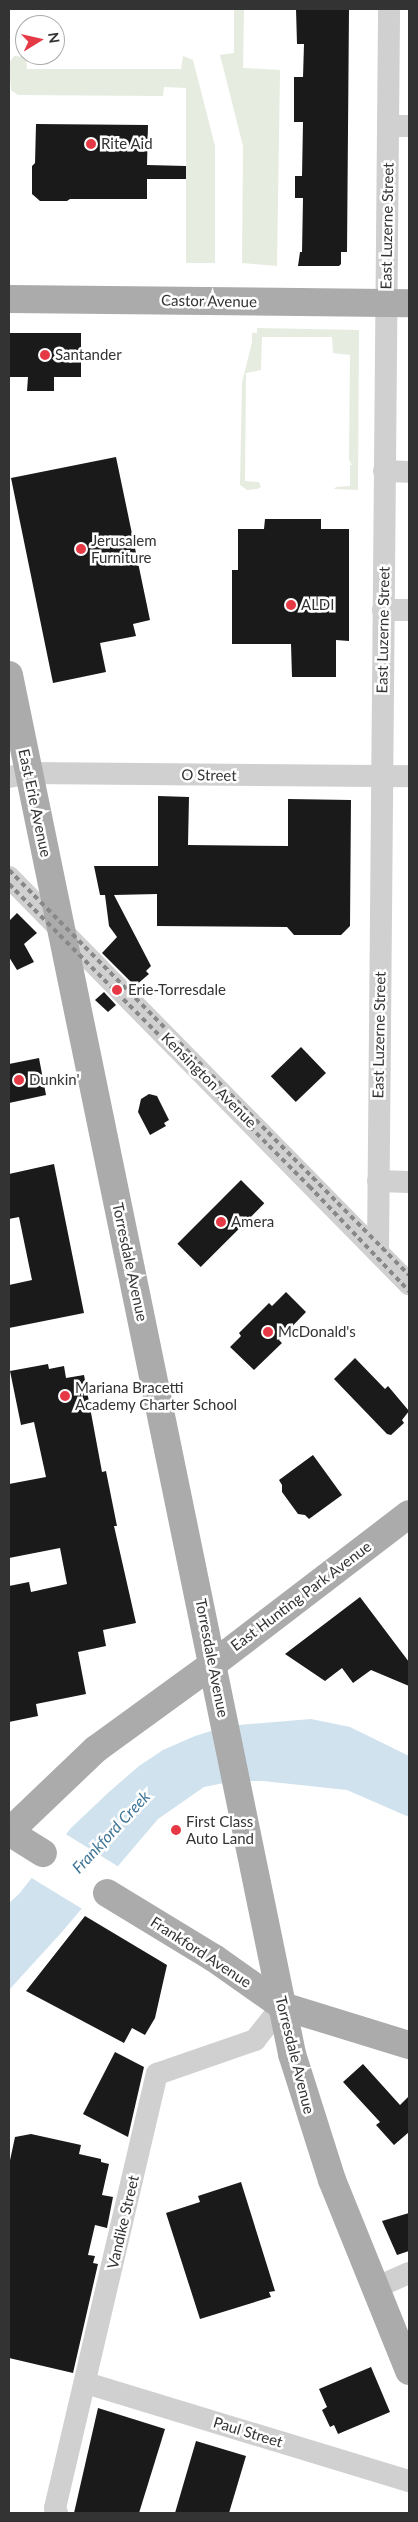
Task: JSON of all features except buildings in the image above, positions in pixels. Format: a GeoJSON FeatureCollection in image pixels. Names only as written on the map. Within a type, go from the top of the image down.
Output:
{"type":"FeatureCollection","features":[{"type":"Feature","properties":{"kind":"main road","name":"Castor Avenue"},"geometry":{"type":"LineString","coordinates":[[9,298],[398,303]]}},
{"type":"Feature","properties":{"kind":"main road","name":"East Erie Avenue"},"geometry":{"type":"LineString","coordinates":[[9,675],[19,775],[62,932]]}},
{"type":"Feature","properties":{"kind":"main road","name":"Torresdale Avenue"},"geometry":{"type":"LineString","coordinates":[[62,932],[295,2066],[317,2139],[409,2371]]}},
{"type":"Feature","properties":{"kind":"main road","name":"East Hunting Park Avenue"},"geometry":{"type":"LineString","coordinates":[[9,1832],[96,1749],[213,1664],[409,1514]]}},
{"type":"Feature","properties":{"kind":"main road"},"geometry":{"type":"LineString","coordinates":[[9,1832],[43,1853]]}},
{"type":"Feature","properties":{"kind":"main road","name":"Frankford Avenue"},"geometry":{"type":"LineString","coordinates":[[107,1893],[214,1958],[282,2006],[409,2045]]}},
{"type":"Feature","properties":{"kind":"street","name":"East Luzerne Street"},"geometry":{"type":"LineString","coordinates":[[378,1252],[384,472],[398,303],[399,126],[389,9]]}},
{"type":"Feature","properties":{"kind":"street"},"geometry":{"type":"LineString","coordinates":[[384,472],[409,472]]}},
{"type":"Feature","properties":{"kind":"street"},"geometry":{"type":"LineString","coordinates":[[383,610],[409,610]]}},
{"type":"Feature","properties":{"kind":"street","name":"O Street"},"geometry":{"type":"LineString","coordinates":[[19,775],[409,776]]}},
{"type":"Feature","properties":{"kind":"street","name":"Kensington Avenue"},"geometry":{"type":"LineString","coordinates":[[9,877],[409,1284]]}},
{"type":"Feature","properties":{"kind":"street"},"geometry":{"type":"LineString","coordinates":[[378,1181],[409,1182]]}},
{"type":"Feature","properties":{"kind":"street","name":"Vandike Street"},"geometry":{"type":"LineString","coordinates":[[57,2513],[55,2508],[86,2383],[157,2074],[255,2040],[282,2006]]}},
{"type":"Feature","properties":{"kind":"street"},"geometry":{"type":"LineString","coordinates":[[375,2288],[409,2274]]}},
{"type":"Feature","properties":{"kind":"street","name":"Paul Street"},"geometry":{"type":"LineString","coordinates":[[86,2383],[409,2481]]}},
{"type":"Feature","properties":{"kind":"shaded area"},"geometry":{"type":"Polygon","coordinates":[[[234,9],[244,9],[243,68],[280,70],[277,266],[242,263],[243,146],[220,55],[234,53],[234,9]]]}},
{"type":"Feature","properties":{"kind":"shaded area"},"geometry":{"type":"Polygon","coordinates":[[[14,56],[15,65],[27,65],[27,69],[181,69],[183,56],[193,60],[215,146],[215,263],[186,263],[186,88],[164,87],[163,96],[18,95],[11,90],[9,63],[14,56]]]}},
{"type":"Feature","properties":{"kind":"shaded area"},"geometry":{"type":"Polygon","coordinates":[[[257,328],[359,330],[358,490],[334,489],[336,487],[350,486],[350,465],[352,465],[349,460],[350,355],[333,353],[332,337],[262,337],[261,370],[246,373],[245,481],[259,482],[261,487],[247,490],[240,485],[242,383],[252,342],[252,333],[257,333],[257,328]]]}},
{"type":"Feature","properties":{"kind":"water","name":"Frankford Creek"},"geometry":{"type":"Polygon","coordinates":[[[311,1719],[350,1727],[409,1756],[409,1817],[347,1790],[263,1781],[234,1781],[204,1787],[158,1819],[61,1933],[9,1990],[9,1903],[19,1894],[71,1828],[109,1792],[139,1766],[163,1750],[195,1736],[227,1726],[311,1719]]]}},
{"type":"Feature","properties":{"kind":"pier"},"geometry":{"type":"Polygon","coordinates":[[[64,1833],[119,1867],[84,1910],[30,1877],[64,1833]]]}},
{"type":"Feature","properties":{"kind":"railway"},"geometry":{"type":"LineString","coordinates":[[9,870],[409,1275]]}},
{"type":"Feature","properties":{"kind":"railway"},"geometry":{"type":"LineString","coordinates":[[9,884],[309,1186],[409,1291]]}},
{"type":"Feature","properties":{"kind":"place","name":"Rite Aid"},"geometry":{"type":"Point","coordinates":[91,144]}},
{"type":"Feature","properties":{"kind":"place","name":"Santander"},"geometry":{"type":"Point","coordinates":[45,355]}},
{"type":"Feature","properties":{"kind":"place","name":"Jerusalem Furniture"},"geometry":{"type":"Point","coordinates":[81,549]}},
{"type":"Feature","properties":{"kind":"place","name":"ALDI"},"geometry":{"type":"Point","coordinates":[291,605]}},
{"type":"Feature","properties":{"kind":"place","name":"Erie-Torresdale"},"geometry":{"type":"Point","coordinates":[117,990]}},
{"type":"Feature","properties":{"kind":"place","name":"Dunkin'"},"geometry":{"type":"Point","coordinates":[19,1080]}},
{"type":"Feature","properties":{"kind":"place","name":"Amera"},"geometry":{"type":"Point","coordinates":[221,1222]}},
{"type":"Feature","properties":{"kind":"place","name":"McDonald's"},"geometry":{"type":"Point","coordinates":[268,1332]}},
{"type":"Feature","properties":{"kind":"place","name":"Mariana Bracetti Academy Charter School"},"geometry":{"type":"Point","coordinates":[65,1396]}},
{"type":"Feature","properties":{"kind":"place","name":"First Class Auto Land"},"geometry":{"type":"Point","coordinates":[176,1830]}}]}
